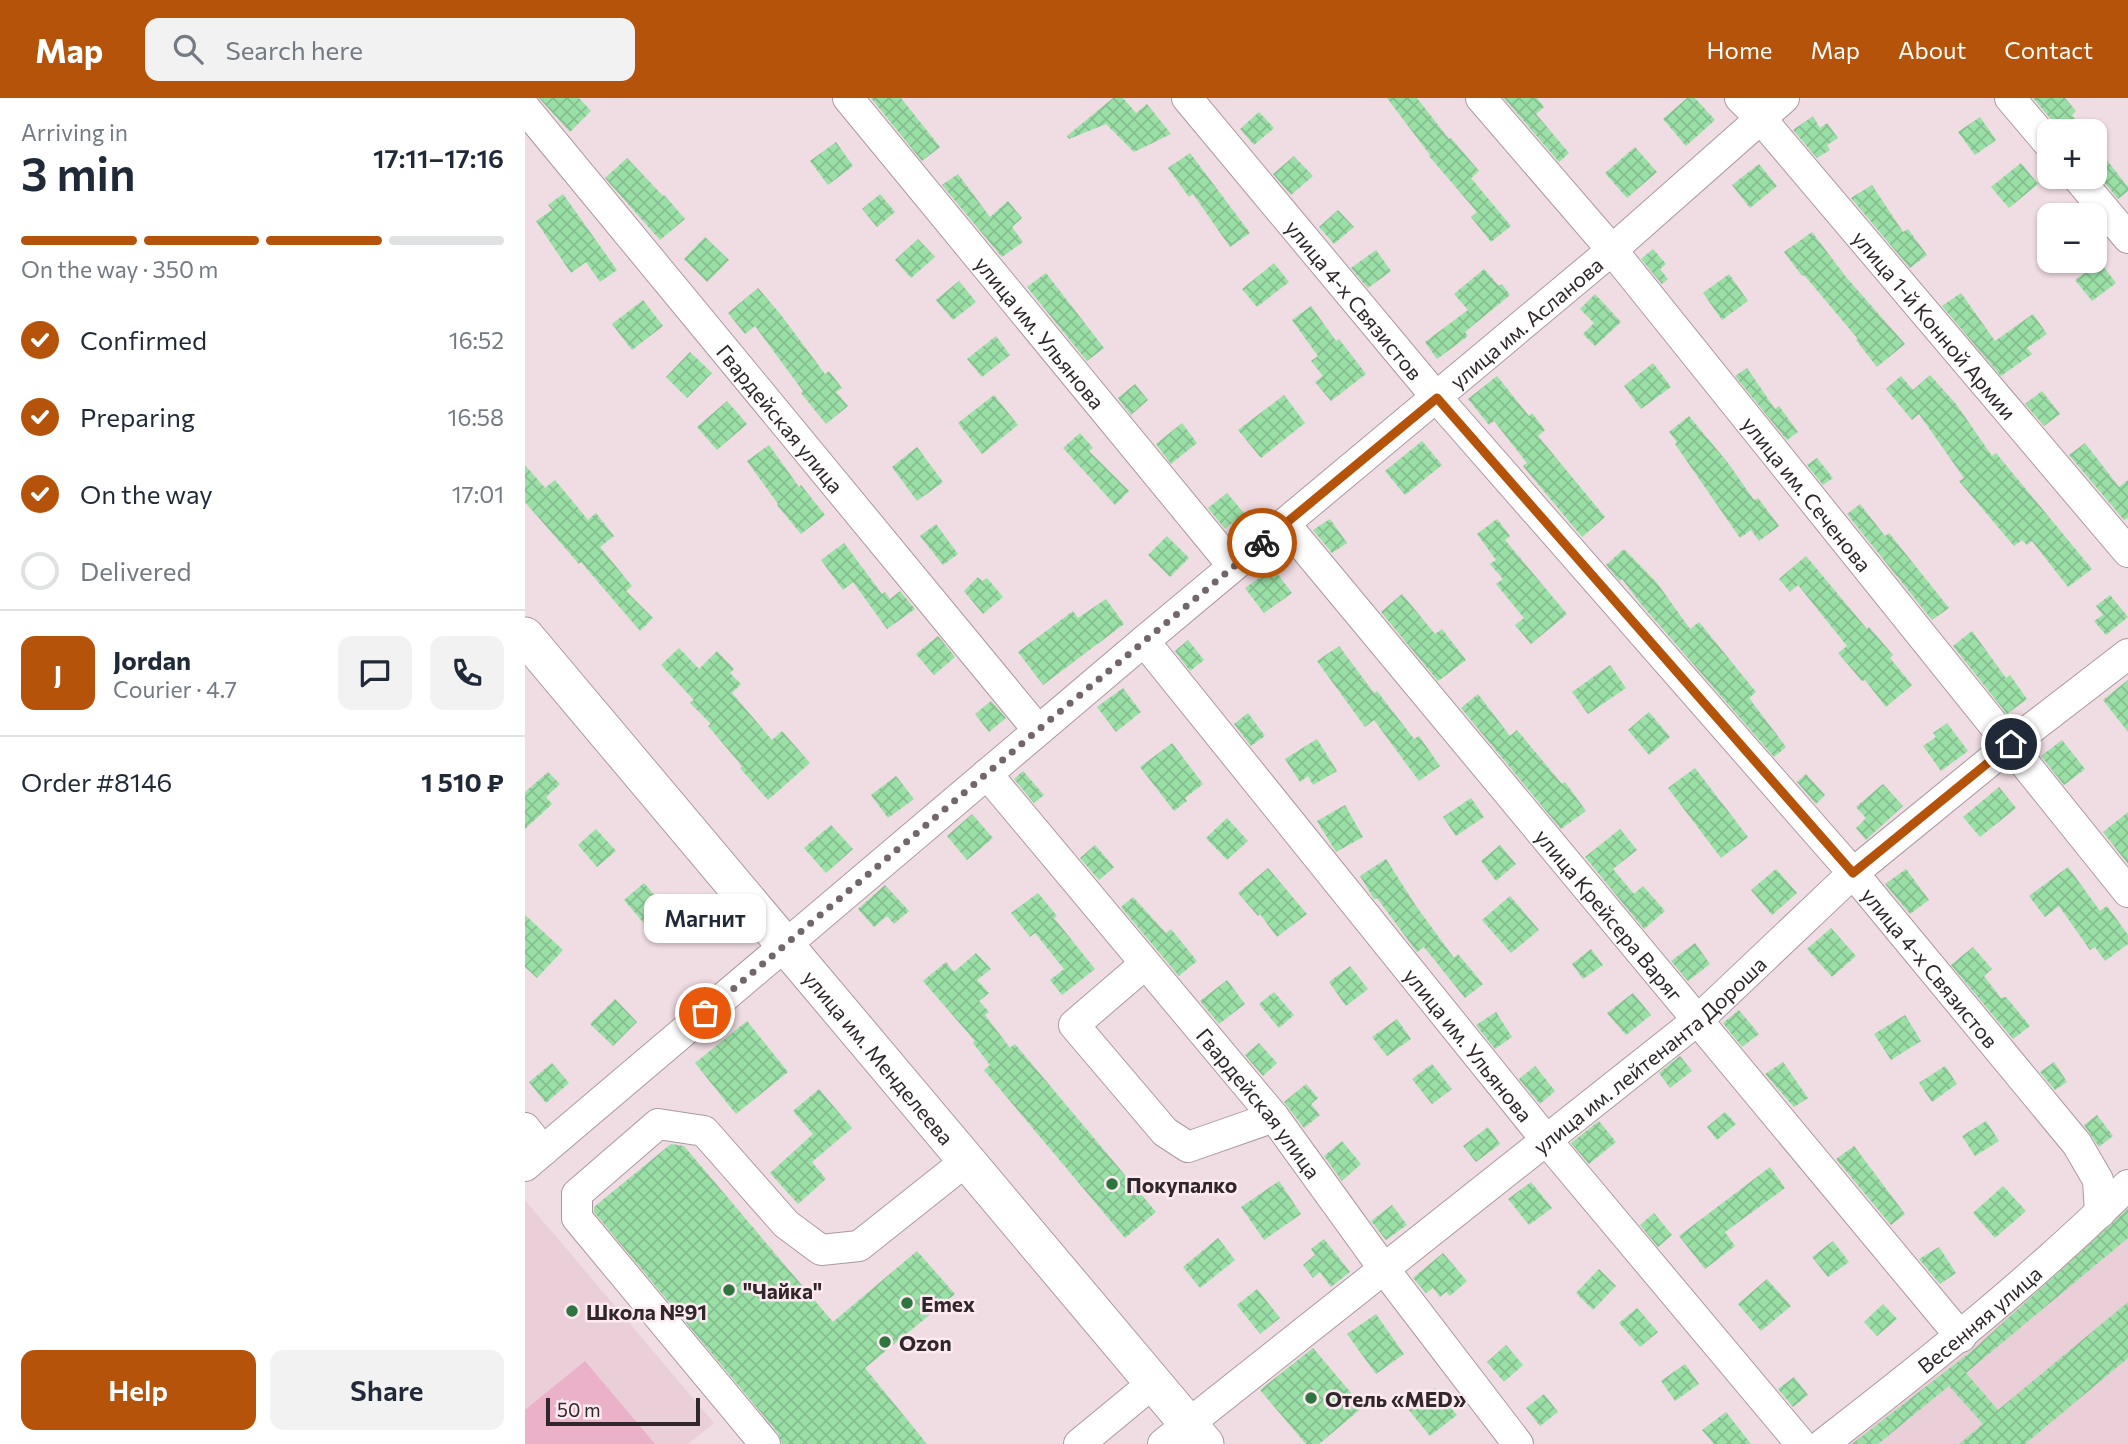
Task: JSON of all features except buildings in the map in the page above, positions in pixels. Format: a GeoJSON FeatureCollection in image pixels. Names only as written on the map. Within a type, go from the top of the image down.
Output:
{"type":"FeatureCollection","features":[{"type":"Feature","properties":{"kind":"main road","name":"улица им. Менделеева"},"geometry":{"type":"LineString","coordinates":[[525,636],[1153,1382],[1185,1437]]}},
{"type":"Feature","properties":{"kind":"street","name":"улица им. Ульянова"},"geometry":{"type":"LineString","coordinates":[[848,98],[1233,566]]}},
{"type":"Feature","properties":{"kind":"street","name":"улица 4-х Связистов"},"geometry":{"type":"LineString","coordinates":[[1187,98],[1437,398],[1853,873],[2077,1144],[2098,1180],[2100,1213]]}},
{"type":"Feature","properties":{"kind":"street","name":"улица им. Сеченова"},"geometry":{"type":"LineString","coordinates":[[1481,98],[1612,250],[2128,892]]}},
{"type":"Feature","properties":{"kind":"street","name":"улица 1-й Конной Армии"},"geometry":{"type":"LineString","coordinates":[[1740,98],[1761,119],[2128,552]]}},
{"type":"Feature","properties":{"kind":"street","name":"улица им. Асланова"},"geometry":{"type":"LineString","coordinates":[[531,1148],[786,944],[1143,641],[1612,250],[1784,98]]}},
{"type":"Feature","properties":{"kind":"street"},"geometry":{"type":"LineString","coordinates":[[2010,98],[2037,130]]}},
{"type":"Feature","properties":{"kind":"street","name":"Гвардейская улица"},"geometry":{"type":"LineString","coordinates":[[525,108],[1038,730]]}},
{"type":"Feature","properties":{"kind":"street"},"geometry":{"type":"LineString","coordinates":[[2087,189],[2128,238]]}},
{"type":"Feature","properties":{"kind":"street","name":"улица Крейсера Варяг"},"geometry":{"type":"LineString","coordinates":[[1285,524],[1961,1337]]}},
{"type":"Feature","properties":{"kind":"street","name":"улица им. Ульянова"},"geometry":{"type":"LineString","coordinates":[[1143,641],[1547,1141],[1801,1444]]}},
{"type":"Feature","properties":{"kind":"street","name":"улица им. лейтенанта Дороша"},"geometry":{"type":"LineString","coordinates":[[1185,1437],[1384,1269],[1699,1019],[1853,873],[2011,744],[2128,654]]}},
{"type":"Feature","properties":{"kind":"street","name":"Гвардейская улица"},"geometry":{"type":"LineString","coordinates":[[987,774],[1274,1116],[1384,1269],[1518,1444]]}},
{"type":"Feature","properties":{"kind":"street"},"geometry":{"type":"LineString","coordinates":[[1145,964],[1074,1025],[1088,1044],[1165,1132],[1188,1147],[1274,1116]]}},
{"type":"Feature","properties":{"kind":"street"},"geometry":{"type":"LineString","coordinates":[[765,1444],[577,1218],[577,1194],[659,1124],[704,1131],[786,1224],[821,1250],[859,1246],[966,1161]]}},
{"type":"Feature","properties":{"kind":"street","name":"Весенняя улица"},"geometry":{"type":"LineString","coordinates":[[1823,1444],[1961,1337],[2128,1185]]}},
{"type":"Feature","properties":{"kind":"street"},"geometry":{"type":"LineString","coordinates":[[1079,1444],[1153,1382]]}},
{"type":"Feature","properties":{"kind":"shaded area","name":"Школа №91"},"geometry":{"type":"Polygon","coordinates":[[[525,1200],[714,1423],[688,1444],[525,1444],[525,1200]]]}},
{"type":"Feature","properties":{"kind":"shaded area"},"geometry":{"type":"Polygon","coordinates":[[[2128,1206],[2128,1444],[1839,1444],[1955,1350],[2128,1206]]]}},
{"type":"Feature","properties":{"kind":"shaded area"},"geometry":{"type":"Polygon","coordinates":[[[585,1361],[655,1444],[525,1444],[525,1410],[585,1361]]]}},
{"type":"Feature","properties":{"kind":"way so far"},"geometry":{"type":"LineString","coordinates":[[705,1013],[1262,543]]}},
{"type":"Feature","properties":{"kind":"place","name":"Магнит"},"geometry":{"type":"Point","coordinates":[705,1013]}},
{"type":"Feature","properties":{"kind":"place","name":"Покупалко"},"geometry":{"type":"Point","coordinates":[1112,1184]}},
{"type":"Feature","properties":{"kind":"place","name":"\"Чайка\""},"geometry":{"type":"Point","coordinates":[729,1290]}},
{"type":"Feature","properties":{"kind":"place","name":"Emex"},"geometry":{"type":"Point","coordinates":[907,1303]}},
{"type":"Feature","properties":{"kind":"place","name":"Школа №91"},"geometry":{"type":"Point","coordinates":[572,1311]}},
{"type":"Feature","properties":{"kind":"place","name":"Ozon"},"geometry":{"type":"Point","coordinates":[885,1342]}},
{"type":"Feature","properties":{"kind":"place","name":"Отель «MED»"},"geometry":{"type":"Point","coordinates":[1311,1398]}},
{"type":"Feature","properties":{"kind":"route"},"geometry":{"type":"LineString","coordinates":[[1262,543],[1437,398],[1853,873],[2011,744]]}}]}
